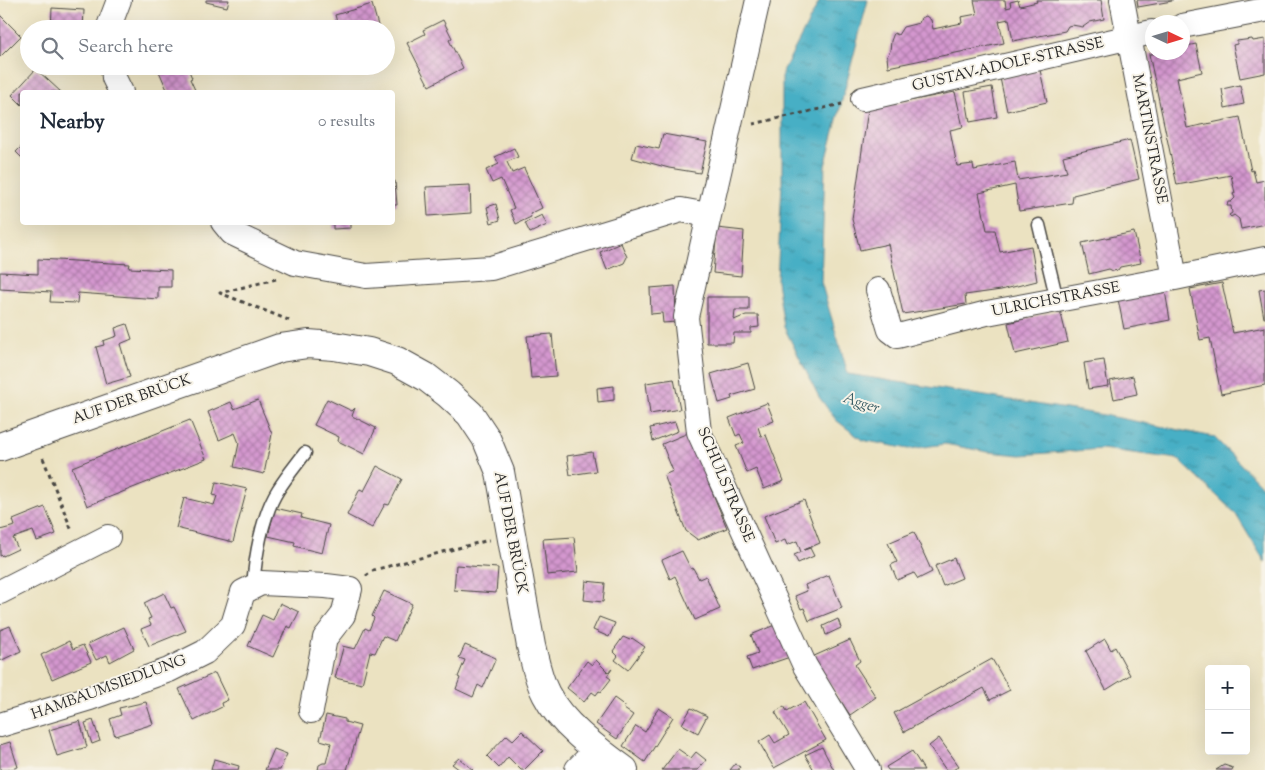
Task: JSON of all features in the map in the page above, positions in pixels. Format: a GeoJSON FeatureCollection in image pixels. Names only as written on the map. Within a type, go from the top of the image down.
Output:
{"type":"FeatureCollection","features":[{"type":"Feature","properties":{"kind":"main road","name":"AUF DER BRÜCK"},"geometry":{"type":"LineString","coordinates":[[0,447],[280,348],[308,344],[334,346],[370,352],[397,361],[426,377],[448,394],[470,414],[486,438],[500,472],[531,646],[546,695],[589,760],[624,770]]}},
{"type":"Feature","properties":{"kind":"street"},"geometry":{"type":"LineString","coordinates":[[111,20],[118,0]]}},
{"type":"Feature","properties":{"kind":"street","name":"SCHULSTRASSE"},"geometry":{"type":"LineString","coordinates":[[758,0],[686,317],[699,432],[805,666],[868,770]]}},
{"type":"Feature","properties":{"kind":"street","name":"MARTINSTRASSE"},"geometry":{"type":"LineString","coordinates":[[1122,0],[1141,34],[1175,278]]}},
{"type":"Feature","properties":{"kind":"street"},"geometry":{"type":"LineString","coordinates":[[1190,24],[1265,10]]}},
{"type":"Feature","properties":{"kind":"street","name":"GUSTAV-ADOLF-STRASSE"},"geometry":{"type":"LineString","coordinates":[[856,101],[1141,34]]}},
{"type":"Feature","properties":{"kind":"street"},"geometry":{"type":"LineString","coordinates":[[114,75],[120,90]]}},
{"type":"Feature","properties":{"kind":"street"},"geometry":{"type":"LineString","coordinates":[[225,225],[232,233],[295,263],[366,276],[491,268],[681,210],[708,215]]}},
{"type":"Feature","properties":{"kind":"street","name":"ULRICHSTRASSE"},"geometry":{"type":"LineString","coordinates":[[878,290],[890,330],[898,336],[987,313],[1265,259]]}},
{"type":"Feature","properties":{"kind":"street"},"geometry":{"type":"LineString","coordinates":[[0,592],[108,538]]}},
{"type":"Feature","properties":{"kind":"street"},"geometry":{"type":"LineString","coordinates":[[253,587],[261,583],[350,589],[343,615],[324,638],[311,711]]}},
{"type":"Feature","properties":{"kind":"street","name":"HAMBAUMSIEDLUNG"},"geometry":{"type":"LineString","coordinates":[[0,725],[90,698],[169,670],[205,652],[233,625],[243,592],[253,587]]}},
{"type":"Feature","properties":{"kind":"lane"},"geometry":{"type":"LineString","coordinates":[[1039,225],[1057,300]]}},
{"type":"Feature","properties":{"kind":"lane"},"geometry":{"type":"LineString","coordinates":[[253,587],[254,561],[268,514],[277,491],[305,453]]}},
{"type":"Feature","properties":{"kind":"path"},"geometry":{"type":"LineString","coordinates":[[751,124],[856,101]]}},
{"type":"Feature","properties":{"kind":"path"},"geometry":{"type":"LineString","coordinates":[[294,346],[292,322],[220,293],[294,274],[295,263]]}},
{"type":"Feature","properties":{"kind":"path"},"geometry":{"type":"LineString","coordinates":[[34,435],[81,552]]}},
{"type":"Feature","properties":{"kind":"path"},"geometry":{"type":"LineString","coordinates":[[350,589],[374,570],[512,534]]}},
{"type":"Feature","properties":{"kind":"water","name":"Agger"},"geometry":{"type":"Polygon","coordinates":[[[820,0],[868,0],[825,166],[821,282],[848,374],[1104,415],[1214,437],[1265,489],[1265,562],[1235,513],[1178,459],[1102,449],[1021,455],[988,452],[945,444],[909,449],[862,440],[836,420],[819,397],[784,327],[777,281],[782,184],[782,73],[820,0]]]}},
{"type":"Feature","properties":{"kind":"building"},"geometry":{"type":"Polygon","coordinates":[[[206,0],[229,0],[227,7],[206,2],[206,0]]]}},
{"type":"Feature","properties":{"kind":"building"},"geometry":{"type":"Polygon","coordinates":[[[974,0],[1005,0],[1006,8],[1011,7],[1010,2],[1018,0],[1020,6],[1037,2],[1036,0],[1101,0],[1104,19],[1090,22],[1083,27],[1072,25],[1068,26],[1065,31],[1013,41],[1009,19],[999,21],[1004,43],[888,67],[887,56],[894,33],[898,35],[903,27],[919,23],[921,18],[926,16],[931,20],[933,29],[962,23],[961,17],[977,14],[974,0]]]}},
{"type":"Feature","properties":{"kind":"building"},"geometry":{"type":"Polygon","coordinates":[[[1137,0],[1172,0],[1172,1],[1138,7],[1137,0]]]}},
{"type":"Feature","properties":{"kind":"building"},"geometry":{"type":"Polygon","coordinates":[[[372,4],[376,20],[336,20],[335,15],[372,4]]]}},
{"type":"Feature","properties":{"kind":"building"},"geometry":{"type":"Polygon","coordinates":[[[52,8],[84,10],[83,20],[51,20],[52,8]]]}},
{"type":"Feature","properties":{"kind":"building"},"geometry":{"type":"Polygon","coordinates":[[[0,15],[20,37],[0,57],[0,15]]]}},
{"type":"Feature","properties":{"kind":"building"},"geometry":{"type":"Polygon","coordinates":[[[443,20],[452,38],[449,40],[463,68],[429,86],[407,43],[425,34],[423,30],[443,20]]]}},
{"type":"Feature","properties":{"kind":"building"},"geometry":{"type":"Polygon","coordinates":[[[1252,39],[1253,41],[1265,39],[1265,73],[1240,78],[1233,45],[1237,44],[1237,41],[1252,39]]]}},
{"type":"Feature","properties":{"kind":"building"},"geometry":{"type":"Polygon","coordinates":[[[1196,44],[1202,72],[1177,78],[1187,128],[1240,117],[1251,171],[1253,170],[1256,182],[1265,180],[1265,224],[1241,229],[1239,219],[1234,215],[1231,217],[1229,215],[1232,213],[1231,206],[1227,206],[1228,202],[1235,198],[1231,175],[1177,185],[1150,60],[1190,60],[1190,45],[1196,44]]]}},
{"type":"Feature","properties":{"kind":"building"},"geometry":{"type":"Polygon","coordinates":[[[1040,70],[1047,102],[1007,111],[1000,78],[1040,70]]]}},
{"type":"Feature","properties":{"kind":"building"},"geometry":{"type":"Polygon","coordinates":[[[30,75],[43,75],[59,90],[20,90],[20,103],[12,95],[30,75]]]}},
{"type":"Feature","properties":{"kind":"building"},"geometry":{"type":"Polygon","coordinates":[[[161,75],[191,75],[192,78],[190,79],[195,90],[167,90],[161,75]]]}},
{"type":"Feature","properties":{"kind":"building"},"geometry":{"type":"Polygon","coordinates":[[[1240,85],[1244,104],[1225,108],[1222,89],[1240,85]]]}},
{"type":"Feature","properties":{"kind":"building"},"geometry":{"type":"Polygon","coordinates":[[[992,87],[997,117],[970,122],[965,92],[992,87]]]}},
{"type":"Feature","properties":{"kind":"building"},"geometry":{"type":"Polygon","coordinates":[[[955,92],[963,127],[950,130],[957,166],[973,164],[974,170],[1015,162],[1018,180],[1067,172],[1063,156],[1130,140],[1139,179],[1073,195],[1072,203],[1019,211],[1015,185],[979,193],[987,230],[995,230],[1000,252],[1031,246],[1037,281],[1001,290],[965,295],[966,304],[903,314],[888,244],[860,250],[852,219],[868,109],[955,92]]]}},
{"type":"Feature","properties":{"kind":"building"},"geometry":{"type":"Polygon","coordinates":[[[663,134],[707,142],[700,173],[669,168],[632,158],[636,144],[659,149],[663,134]]]}},
{"type":"Feature","properties":{"kind":"building"},"geometry":{"type":"Polygon","coordinates":[[[20,148],[20,156],[16,152],[20,148]]]}},
{"type":"Feature","properties":{"kind":"building"},"geometry":{"type":"Polygon","coordinates":[[[514,148],[518,157],[507,162],[512,173],[524,168],[542,208],[530,214],[531,217],[516,224],[510,210],[514,208],[501,179],[492,183],[486,170],[499,164],[495,157],[514,148]]]}},
{"type":"Feature","properties":{"kind":"building"},"geometry":{"type":"Polygon","coordinates":[[[395,181],[397,205],[395,205],[395,181]]]}},
{"type":"Feature","properties":{"kind":"building"},"geometry":{"type":"Polygon","coordinates":[[[470,185],[471,213],[428,216],[426,187],[470,185]]]}},
{"type":"Feature","properties":{"kind":"building"},"geometry":{"type":"Polygon","coordinates":[[[496,204],[500,220],[491,223],[487,207],[496,204]]]}},
{"type":"Feature","properties":{"kind":"building"},"geometry":{"type":"Polygon","coordinates":[[[542,215],[547,225],[530,233],[525,223],[542,215]]]}},
{"type":"Feature","properties":{"kind":"building"},"geometry":{"type":"Polygon","coordinates":[[[333,225],[351,225],[351,228],[333,229],[333,225]]]}},
{"type":"Feature","properties":{"kind":"building"},"geometry":{"type":"Polygon","coordinates":[[[717,228],[744,231],[741,276],[713,273],[717,228]]]}},
{"type":"Feature","properties":{"kind":"building"},"geometry":{"type":"Polygon","coordinates":[[[1134,232],[1141,263],[1120,267],[1118,270],[1113,271],[1109,269],[1089,274],[1082,243],[1134,232]]]}},
{"type":"Feature","properties":{"kind":"building"},"geometry":{"type":"Polygon","coordinates":[[[621,243],[627,257],[624,263],[607,270],[600,252],[621,243]]]}},
{"type":"Feature","properties":{"kind":"building"},"geometry":{"type":"Polygon","coordinates":[[[38,259],[130,264],[129,268],[171,270],[171,287],[158,287],[158,299],[78,293],[77,303],[50,302],[51,292],[0,289],[0,272],[38,274],[38,259]]]}},
{"type":"Feature","properties":{"kind":"building"},"geometry":{"type":"Polygon","coordinates":[[[1222,283],[1233,333],[1265,327],[1265,385],[1221,394],[1210,338],[1200,340],[1190,289],[1222,283]]]}},
{"type":"Feature","properties":{"kind":"building"},"geometry":{"type":"Polygon","coordinates":[[[1164,285],[1170,320],[1124,329],[1117,294],[1164,285]]]}},
{"type":"Feature","properties":{"kind":"building"},"geometry":{"type":"Polygon","coordinates":[[[675,286],[676,322],[663,323],[662,313],[651,314],[650,288],[675,286]]]}},
{"type":"Feature","properties":{"kind":"building"},"geometry":{"type":"Polygon","coordinates":[[[1265,289],[1265,318],[1264,318],[1259,290],[1265,289]]]}},
{"type":"Feature","properties":{"kind":"building"},"geometry":{"type":"Polygon","coordinates":[[[707,297],[749,297],[749,310],[735,310],[734,320],[746,315],[758,315],[759,327],[751,328],[751,333],[734,333],[733,343],[707,343],[707,297]]]}},
{"type":"Feature","properties":{"kind":"building"},"geometry":{"type":"Polygon","coordinates":[[[1060,310],[1068,342],[1015,354],[1008,323],[1060,310]]]}},
{"type":"Feature","properties":{"kind":"building"},"geometry":{"type":"Polygon","coordinates":[[[127,324],[132,339],[120,344],[130,377],[106,384],[96,347],[104,345],[103,341],[117,336],[115,328],[127,324]]]}},
{"type":"Feature","properties":{"kind":"building"},"geometry":{"type":"Polygon","coordinates":[[[552,334],[556,376],[531,378],[527,336],[552,334]]]}},
{"type":"Feature","properties":{"kind":"building"},"geometry":{"type":"Polygon","coordinates":[[[1104,360],[1108,386],[1088,389],[1084,363],[1104,360]]]}},
{"type":"Feature","properties":{"kind":"building"},"geometry":{"type":"Polygon","coordinates":[[[748,363],[755,389],[731,396],[732,399],[719,403],[711,374],[748,363]]]}},
{"type":"Feature","properties":{"kind":"building"},"geometry":{"type":"Polygon","coordinates":[[[1133,376],[1137,394],[1114,399],[1110,381],[1133,376]]]}},
{"type":"Feature","properties":{"kind":"building"},"geometry":{"type":"Polygon","coordinates":[[[674,379],[680,409],[650,414],[646,383],[674,379]]]}},
{"type":"Feature","properties":{"kind":"building"},"geometry":{"type":"Polygon","coordinates":[[[614,386],[614,400],[598,402],[597,388],[614,386]]]}},
{"type":"Feature","properties":{"kind":"building"},"geometry":{"type":"Polygon","coordinates":[[[327,399],[352,411],[355,408],[352,416],[376,428],[364,454],[338,441],[339,437],[314,425],[327,399]]]}},
{"type":"Feature","properties":{"kind":"building"},"geometry":{"type":"Polygon","coordinates":[[[258,400],[272,434],[264,474],[234,467],[239,443],[235,433],[219,440],[208,412],[231,402],[234,409],[258,400]]]}},
{"type":"Feature","properties":{"kind":"building"},"geometry":{"type":"Polygon","coordinates":[[[767,403],[774,421],[758,427],[761,436],[766,435],[784,481],[764,489],[756,469],[747,473],[736,446],[744,443],[740,434],[736,436],[729,418],[767,403]]]}},
{"type":"Feature","properties":{"kind":"building"},"geometry":{"type":"Polygon","coordinates":[[[190,420],[206,459],[87,506],[72,467],[190,420]]]}},
{"type":"Feature","properties":{"kind":"building"},"geometry":{"type":"Polygon","coordinates":[[[675,422],[678,431],[653,441],[650,428],[675,422]]]}},
{"type":"Feature","properties":{"kind":"building"},"geometry":{"type":"Polygon","coordinates":[[[688,433],[727,528],[698,540],[686,531],[664,475],[673,471],[662,444],[688,433]]]}},
{"type":"Feature","properties":{"kind":"building"},"geometry":{"type":"Polygon","coordinates":[[[592,452],[596,471],[570,475],[567,456],[592,452]]]}},
{"type":"Feature","properties":{"kind":"building"},"geometry":{"type":"Polygon","coordinates":[[[377,466],[402,479],[389,505],[385,504],[372,528],[347,515],[360,489],[364,491],[377,466]]]}},
{"type":"Feature","properties":{"kind":"building"},"geometry":{"type":"Polygon","coordinates":[[[216,482],[247,489],[233,542],[176,528],[184,498],[214,505],[217,496],[213,495],[216,482]]]}},
{"type":"Feature","properties":{"kind":"building"},"geometry":{"type":"Polygon","coordinates":[[[804,500],[820,543],[804,550],[810,548],[814,556],[798,563],[794,555],[801,552],[797,541],[787,545],[785,540],[775,544],[764,516],[804,500]]]}},
{"type":"Feature","properties":{"kind":"building"},"geometry":{"type":"Polygon","coordinates":[[[45,507],[56,534],[37,541],[33,531],[13,538],[18,549],[0,556],[0,530],[15,526],[13,520],[45,507]]]}},
{"type":"Feature","properties":{"kind":"building"},"geometry":{"type":"Polygon","coordinates":[[[275,508],[302,514],[301,518],[329,525],[322,553],[294,546],[295,542],[268,536],[275,508]]]}},
{"type":"Feature","properties":{"kind":"building"},"geometry":{"type":"Polygon","coordinates":[[[914,532],[932,572],[918,579],[914,573],[897,580],[891,565],[897,562],[888,543],[914,532]]]}},
{"type":"Feature","properties":{"kind":"building"},"geometry":{"type":"Polygon","coordinates":[[[574,537],[578,572],[547,575],[543,539],[574,537]]]}},
{"type":"Feature","properties":{"kind":"building"},"geometry":{"type":"Polygon","coordinates":[[[682,551],[691,569],[693,568],[699,579],[706,576],[720,609],[695,620],[675,576],[670,579],[662,560],[682,551]]]}},
{"type":"Feature","properties":{"kind":"building"},"geometry":{"type":"Polygon","coordinates":[[[954,558],[962,578],[943,586],[935,566],[954,558]]]}},
{"type":"Feature","properties":{"kind":"building"},"geometry":{"type":"Polygon","coordinates":[[[456,565],[498,568],[496,593],[454,590],[456,565]]]}},
{"type":"Feature","properties":{"kind":"building"},"geometry":{"type":"Polygon","coordinates":[[[829,575],[842,608],[809,621],[804,608],[801,609],[795,596],[807,591],[805,585],[829,575]]]}},
{"type":"Feature","properties":{"kind":"building"},"geometry":{"type":"Polygon","coordinates":[[[586,581],[605,583],[603,602],[584,600],[586,581]]]}},
{"type":"Feature","properties":{"kind":"building"},"geometry":{"type":"Polygon","coordinates":[[[384,591],[412,604],[395,641],[383,636],[375,653],[370,652],[362,684],[335,678],[342,646],[355,649],[365,628],[369,630],[374,618],[372,616],[384,591]]]}},
{"type":"Feature","properties":{"kind":"building"},"geometry":{"type":"Polygon","coordinates":[[[164,593],[171,608],[174,607],[186,631],[149,646],[141,629],[151,625],[148,619],[151,618],[144,603],[164,593]]]}},
{"type":"Feature","properties":{"kind":"building"},"geometry":{"type":"Polygon","coordinates":[[[280,603],[299,612],[291,628],[287,626],[273,657],[248,646],[262,615],[273,620],[280,603]]]}},
{"type":"Feature","properties":{"kind":"building"},"geometry":{"type":"Polygon","coordinates":[[[599,617],[615,623],[609,637],[593,630],[599,617]]]}},
{"type":"Feature","properties":{"kind":"building"},"geometry":{"type":"Polygon","coordinates":[[[838,619],[841,628],[826,635],[823,626],[838,619]]]}},
{"type":"Feature","properties":{"kind":"building"},"geometry":{"type":"Polygon","coordinates":[[[777,624],[790,657],[752,670],[747,657],[758,653],[751,635],[777,624]]]}},
{"type":"Feature","properties":{"kind":"building"},"geometry":{"type":"Polygon","coordinates":[[[10,626],[21,651],[0,661],[0,630],[10,626]]]}},
{"type":"Feature","properties":{"kind":"building"},"geometry":{"type":"Polygon","coordinates":[[[124,627],[134,649],[110,662],[107,655],[96,660],[88,644],[124,627]]]}},
{"type":"Feature","properties":{"kind":"building"},"geometry":{"type":"Polygon","coordinates":[[[623,637],[630,640],[632,638],[645,647],[628,670],[615,660],[618,656],[613,651],[623,637]]]}},
{"type":"Feature","properties":{"kind":"building"},"geometry":{"type":"Polygon","coordinates":[[[1105,639],[1111,650],[1115,647],[1130,675],[1106,690],[1086,651],[1105,639]]]}},
{"type":"Feature","properties":{"kind":"building"},"geometry":{"type":"Polygon","coordinates":[[[850,640],[860,661],[855,665],[876,697],[850,715],[812,657],[850,640]]]}},
{"type":"Feature","properties":{"kind":"building"},"geometry":{"type":"Polygon","coordinates":[[[69,641],[73,649],[83,645],[91,662],[52,679],[41,655],[69,641]]]}},
{"type":"Feature","properties":{"kind":"building"},"geometry":{"type":"Polygon","coordinates":[[[465,645],[496,658],[483,688],[478,685],[473,697],[456,689],[460,678],[458,677],[465,660],[459,658],[465,645]]]}},
{"type":"Feature","properties":{"kind":"building"},"geometry":{"type":"Polygon","coordinates":[[[992,659],[1010,690],[990,700],[984,688],[904,732],[894,713],[992,659]]]}},
{"type":"Feature","properties":{"kind":"building"},"geometry":{"type":"Polygon","coordinates":[[[596,660],[608,672],[612,669],[607,676],[611,679],[601,692],[599,691],[596,695],[592,692],[584,702],[567,688],[587,661],[592,665],[596,660]]]}},
{"type":"Feature","properties":{"kind":"building"},"geometry":{"type":"Polygon","coordinates":[[[215,673],[228,700],[221,703],[222,707],[194,721],[179,689],[215,673]]]}},
{"type":"Feature","properties":{"kind":"building"},"geometry":{"type":"Polygon","coordinates":[[[614,698],[625,706],[624,709],[633,715],[617,739],[596,724],[614,698]]]}},
{"type":"Feature","properties":{"kind":"building"},"geometry":{"type":"Polygon","coordinates":[[[146,702],[153,724],[115,736],[110,719],[121,715],[119,708],[146,702]]]}},
{"type":"Feature","properties":{"kind":"building"},"geometry":{"type":"Polygon","coordinates":[[[804,702],[826,740],[774,768],[759,742],[770,735],[775,743],[789,735],[775,712],[784,706],[787,711],[804,702]]]}},
{"type":"Feature","properties":{"kind":"building"},"geometry":{"type":"Polygon","coordinates":[[[659,708],[673,717],[645,762],[623,746],[636,726],[645,732],[659,708]]]}},
{"type":"Feature","properties":{"kind":"building"},"geometry":{"type":"Polygon","coordinates":[[[691,708],[707,716],[698,733],[682,724],[691,708]]]}},
{"type":"Feature","properties":{"kind":"building"},"geometry":{"type":"Polygon","coordinates":[[[326,715],[345,719],[345,722],[360,726],[347,770],[318,770],[319,765],[326,763],[331,743],[320,740],[326,715]]]}},
{"type":"Feature","properties":{"kind":"building"},"geometry":{"type":"Polygon","coordinates":[[[93,720],[100,741],[92,744],[85,723],[93,720]]]}},
{"type":"Feature","properties":{"kind":"building"},"geometry":{"type":"Polygon","coordinates":[[[80,721],[87,747],[57,756],[49,730],[80,721]]]}},
{"type":"Feature","properties":{"kind":"building"},"geometry":{"type":"Polygon","coordinates":[[[522,731],[543,751],[524,770],[521,770],[508,757],[499,768],[487,756],[507,735],[513,740],[522,731]]]}},
{"type":"Feature","properties":{"kind":"building"},"geometry":{"type":"Polygon","coordinates":[[[939,738],[959,766],[953,770],[946,770],[929,746],[939,738]]]}},
{"type":"Feature","properties":{"kind":"building"},"geometry":{"type":"Polygon","coordinates":[[[10,742],[18,767],[0,770],[0,745],[10,742]]]}},
{"type":"Feature","properties":{"kind":"building"},"geometry":{"type":"Polygon","coordinates":[[[822,747],[834,770],[814,770],[805,755],[822,747]]]}},
{"type":"Feature","properties":{"kind":"building"},"geometry":{"type":"Polygon","coordinates":[[[274,749],[287,754],[280,770],[265,770],[274,749]]]}},
{"type":"Feature","properties":{"kind":"building"},"geometry":{"type":"Polygon","coordinates":[[[678,749],[691,758],[696,752],[706,760],[698,770],[662,770],[678,749]]]}},
{"type":"Feature","properties":{"kind":"building"},"geometry":{"type":"Polygon","coordinates":[[[912,751],[924,770],[888,770],[886,767],[912,751]]]}},
{"type":"Feature","properties":{"kind":"building"},"geometry":{"type":"Polygon","coordinates":[[[459,758],[473,770],[460,770],[452,764],[459,758]]]}},
{"type":"Feature","properties":{"kind":"building"},"geometry":{"type":"Polygon","coordinates":[[[214,759],[239,766],[238,770],[211,770],[214,759]]]}},
{"type":"Feature","properties":{"kind":"building"},"geometry":{"type":"Polygon","coordinates":[[[735,764],[740,767],[738,770],[730,770],[735,764]]]}},
{"type":"Feature","properties":{"kind":"building"},"geometry":{"type":"Polygon","coordinates":[[[1224,765],[1233,768],[1232,770],[1216,770],[1224,765]]]}}]}
